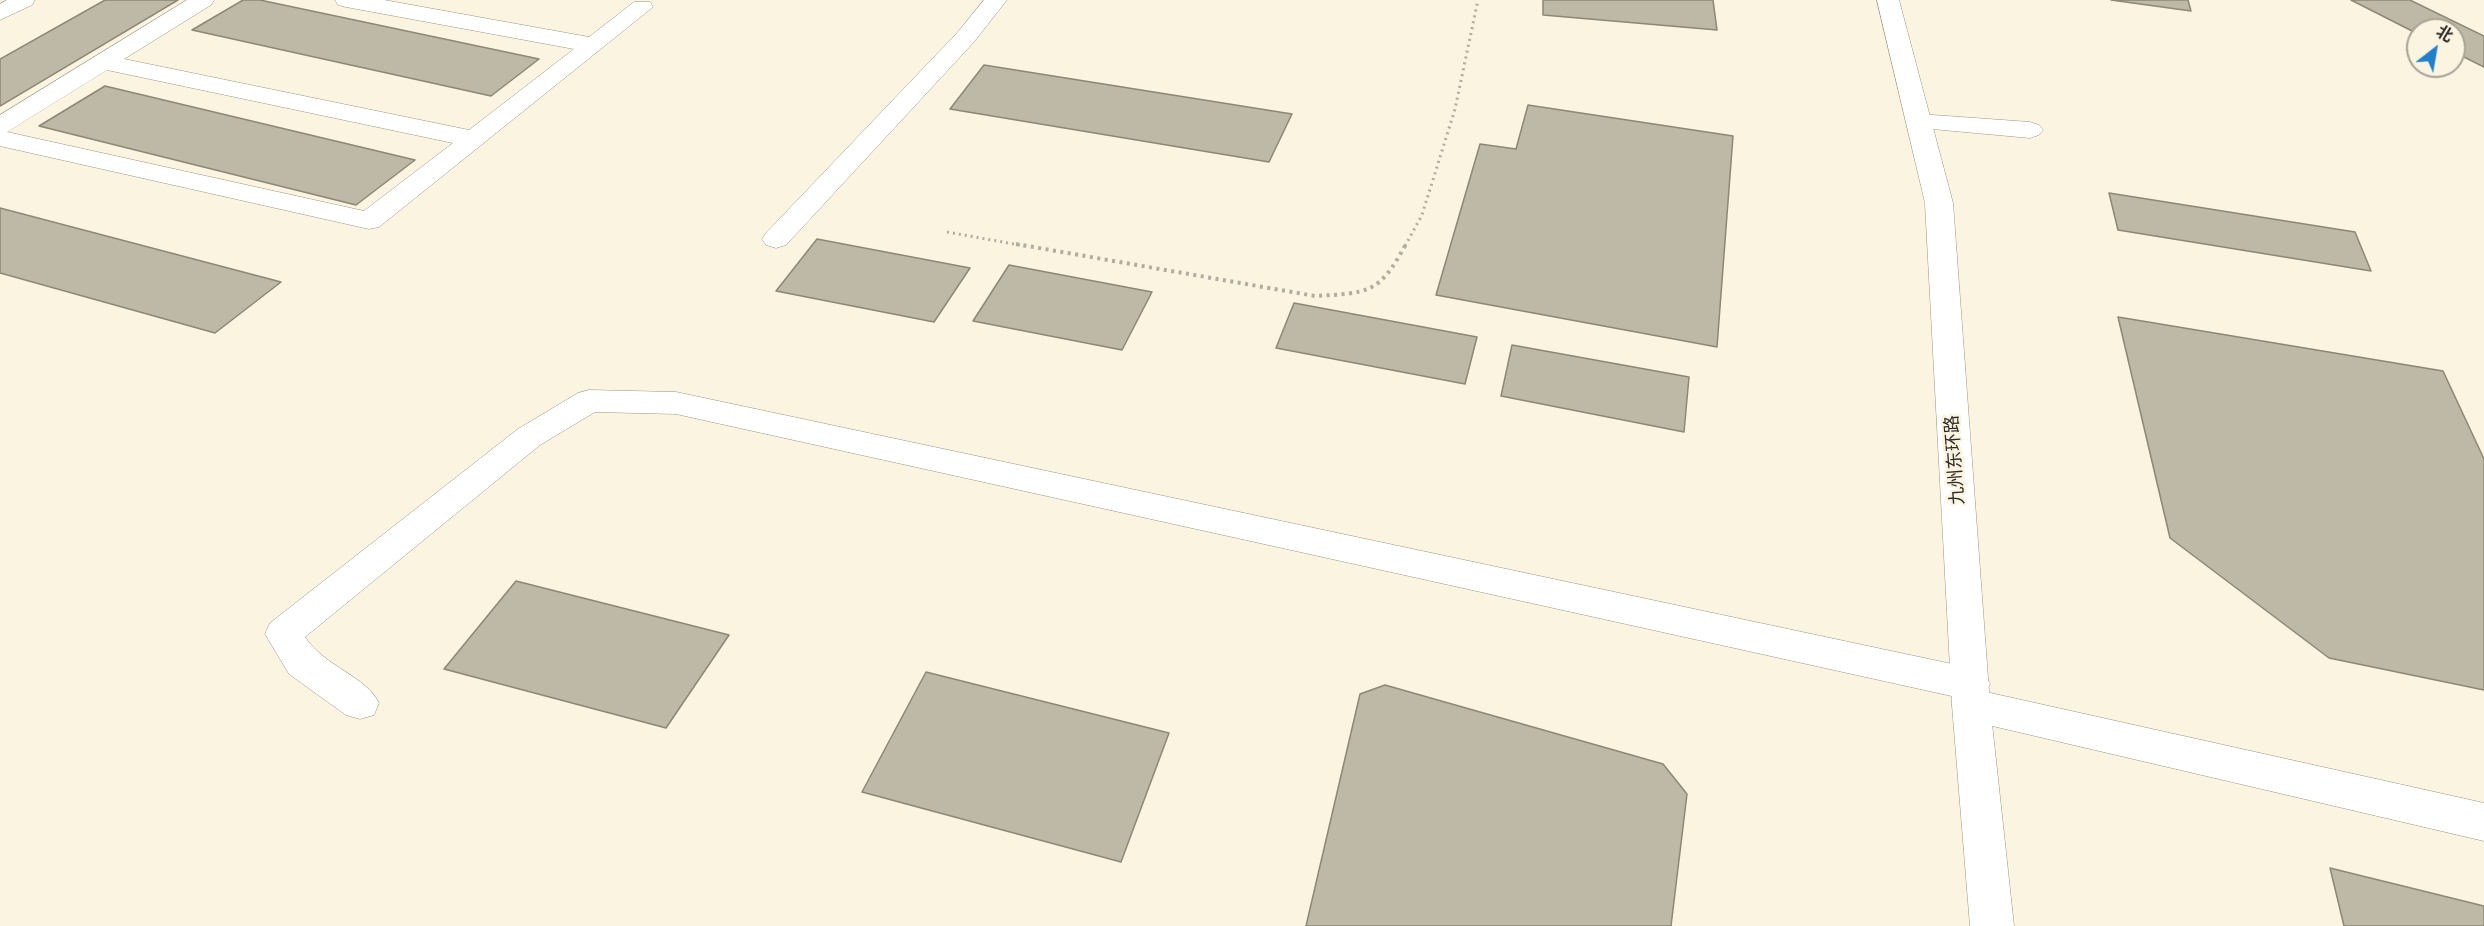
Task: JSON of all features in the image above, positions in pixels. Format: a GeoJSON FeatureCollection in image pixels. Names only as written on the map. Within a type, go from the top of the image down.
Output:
{"type":"FeatureCollection","features":[{"type":"Feature","properties":{"kind":"street"},"geometry":{"type":"LineString","coordinates":[[0,13],[24,0]]}},
{"type":"Feature","properties":{"kind":"street"},"geometry":{"type":"LineString","coordinates":[[0,126],[202,0]]}},
{"type":"Feature","properties":{"kind":"street"},"geometry":{"type":"LineString","coordinates":[[346,0],[593,45]]}},
{"type":"Feature","properties":{"kind":"street"},"geometry":{"type":"LineString","coordinates":[[776,239],[965,38],[996,0]]}},
{"type":"Feature","properties":{"kind":"street","name":"九州东环路"},"geometry":{"type":"LineString","coordinates":[[1888,0],[1939,203],[1971,695],[1992,926]]}},
{"type":"Feature","properties":{"kind":"street"},"geometry":{"type":"LineString","coordinates":[[0,138],[369,221],[642,7]]}},
{"type":"Feature","properties":{"kind":"street"},"geometry":{"type":"LineString","coordinates":[[103,62],[473,139]]}},
{"type":"Feature","properties":{"kind":"street"},"geometry":{"type":"LineString","coordinates":[[1919,122],[2030,130]]}},
{"type":"Feature","properties":{"kind":"street"},"geometry":{"type":"LineString","coordinates":[[360,703],[302,663],[283,634],[529,437],[589,401],[676,403],[1971,695],[2484,822]]}},
{"type":"Feature","properties":{"kind":"path"},"geometry":{"type":"LineString","coordinates":[[947,232],[1315,296],[1362,293],[1390,273],[1422,215],[1455,109],[1479,5],[1478,0]]}},
{"type":"Feature","properties":{"kind":"building"},"geometry":{"type":"Polygon","coordinates":[[[105,0],[178,0],[0,106],[0,59],[105,0]]]}},
{"type":"Feature","properties":{"kind":"building"},"geometry":{"type":"Polygon","coordinates":[[[243,0],[260,0],[539,59],[491,96],[192,30],[243,0]]]}},
{"type":"Feature","properties":{"kind":"building"},"geometry":{"type":"Polygon","coordinates":[[[1543,0],[1713,0],[1717,30],[1543,15],[1543,0]]]}},
{"type":"Feature","properties":{"kind":"building"},"geometry":{"type":"Polygon","coordinates":[[[2111,0],[2188,0],[2191,11],[2111,0]]]}},
{"type":"Feature","properties":{"kind":"building"},"geometry":{"type":"Polygon","coordinates":[[[2351,0],[2410,0],[2447,18],[2406,18],[2406,28],[2351,0]]]}},
{"type":"Feature","properties":{"kind":"building"},"geometry":{"type":"Polygon","coordinates":[[[2466,27],[2484,36],[2484,67],[2466,58],[2466,27]]]}},
{"type":"Feature","properties":{"kind":"building"},"geometry":{"type":"Polygon","coordinates":[[[984,65],[1292,114],[1269,162],[950,109],[984,65]]]}},
{"type":"Feature","properties":{"kind":"building"},"geometry":{"type":"Polygon","coordinates":[[[105,86],[415,160],[356,205],[39,126],[105,86]]]}},
{"type":"Feature","properties":{"kind":"building"},"geometry":{"type":"Polygon","coordinates":[[[1528,105],[1733,136],[1717,347],[1436,295],[1480,144],[1516,149],[1528,105]]]}},
{"type":"Feature","properties":{"kind":"building"},"geometry":{"type":"Polygon","coordinates":[[[2109,193],[2355,232],[2371,271],[2118,230],[2109,193]]]}},
{"type":"Feature","properties":{"kind":"building"},"geometry":{"type":"Polygon","coordinates":[[[0,208],[281,282],[215,333],[0,273],[0,208]]]}},
{"type":"Feature","properties":{"kind":"building"},"geometry":{"type":"Polygon","coordinates":[[[817,239],[970,268],[934,322],[776,291],[817,239]]]}},
{"type":"Feature","properties":{"kind":"building"},"geometry":{"type":"Polygon","coordinates":[[[1009,265],[1152,292],[1122,350],[973,321],[1009,265]]]}},
{"type":"Feature","properties":{"kind":"building"},"geometry":{"type":"Polygon","coordinates":[[[1294,303],[1477,337],[1465,384],[1276,348],[1294,303]]]}},
{"type":"Feature","properties":{"kind":"building"},"geometry":{"type":"Polygon","coordinates":[[[2118,317],[2443,371],[2484,459],[2484,690],[2329,658],[2170,538],[2118,317]]]}},
{"type":"Feature","properties":{"kind":"building"},"geometry":{"type":"Polygon","coordinates":[[[1512,345],[1689,377],[1684,432],[1501,396],[1512,345]]]}},
{"type":"Feature","properties":{"kind":"building"},"geometry":{"type":"Polygon","coordinates":[[[516,581],[729,635],[666,728],[444,669],[516,581]]]}},
{"type":"Feature","properties":{"kind":"building"},"geometry":{"type":"Polygon","coordinates":[[[926,672],[1169,733],[1121,862],[862,792],[926,672]]]}},
{"type":"Feature","properties":{"kind":"building"},"geometry":{"type":"Polygon","coordinates":[[[1385,685],[1663,764],[1687,794],[1671,926],[1306,926],[1360,694],[1385,685]]]}},
{"type":"Feature","properties":{"kind":"building"},"geometry":{"type":"Polygon","coordinates":[[[2330,868],[2484,906],[2484,926],[2344,926],[2330,868]]]}}]}
